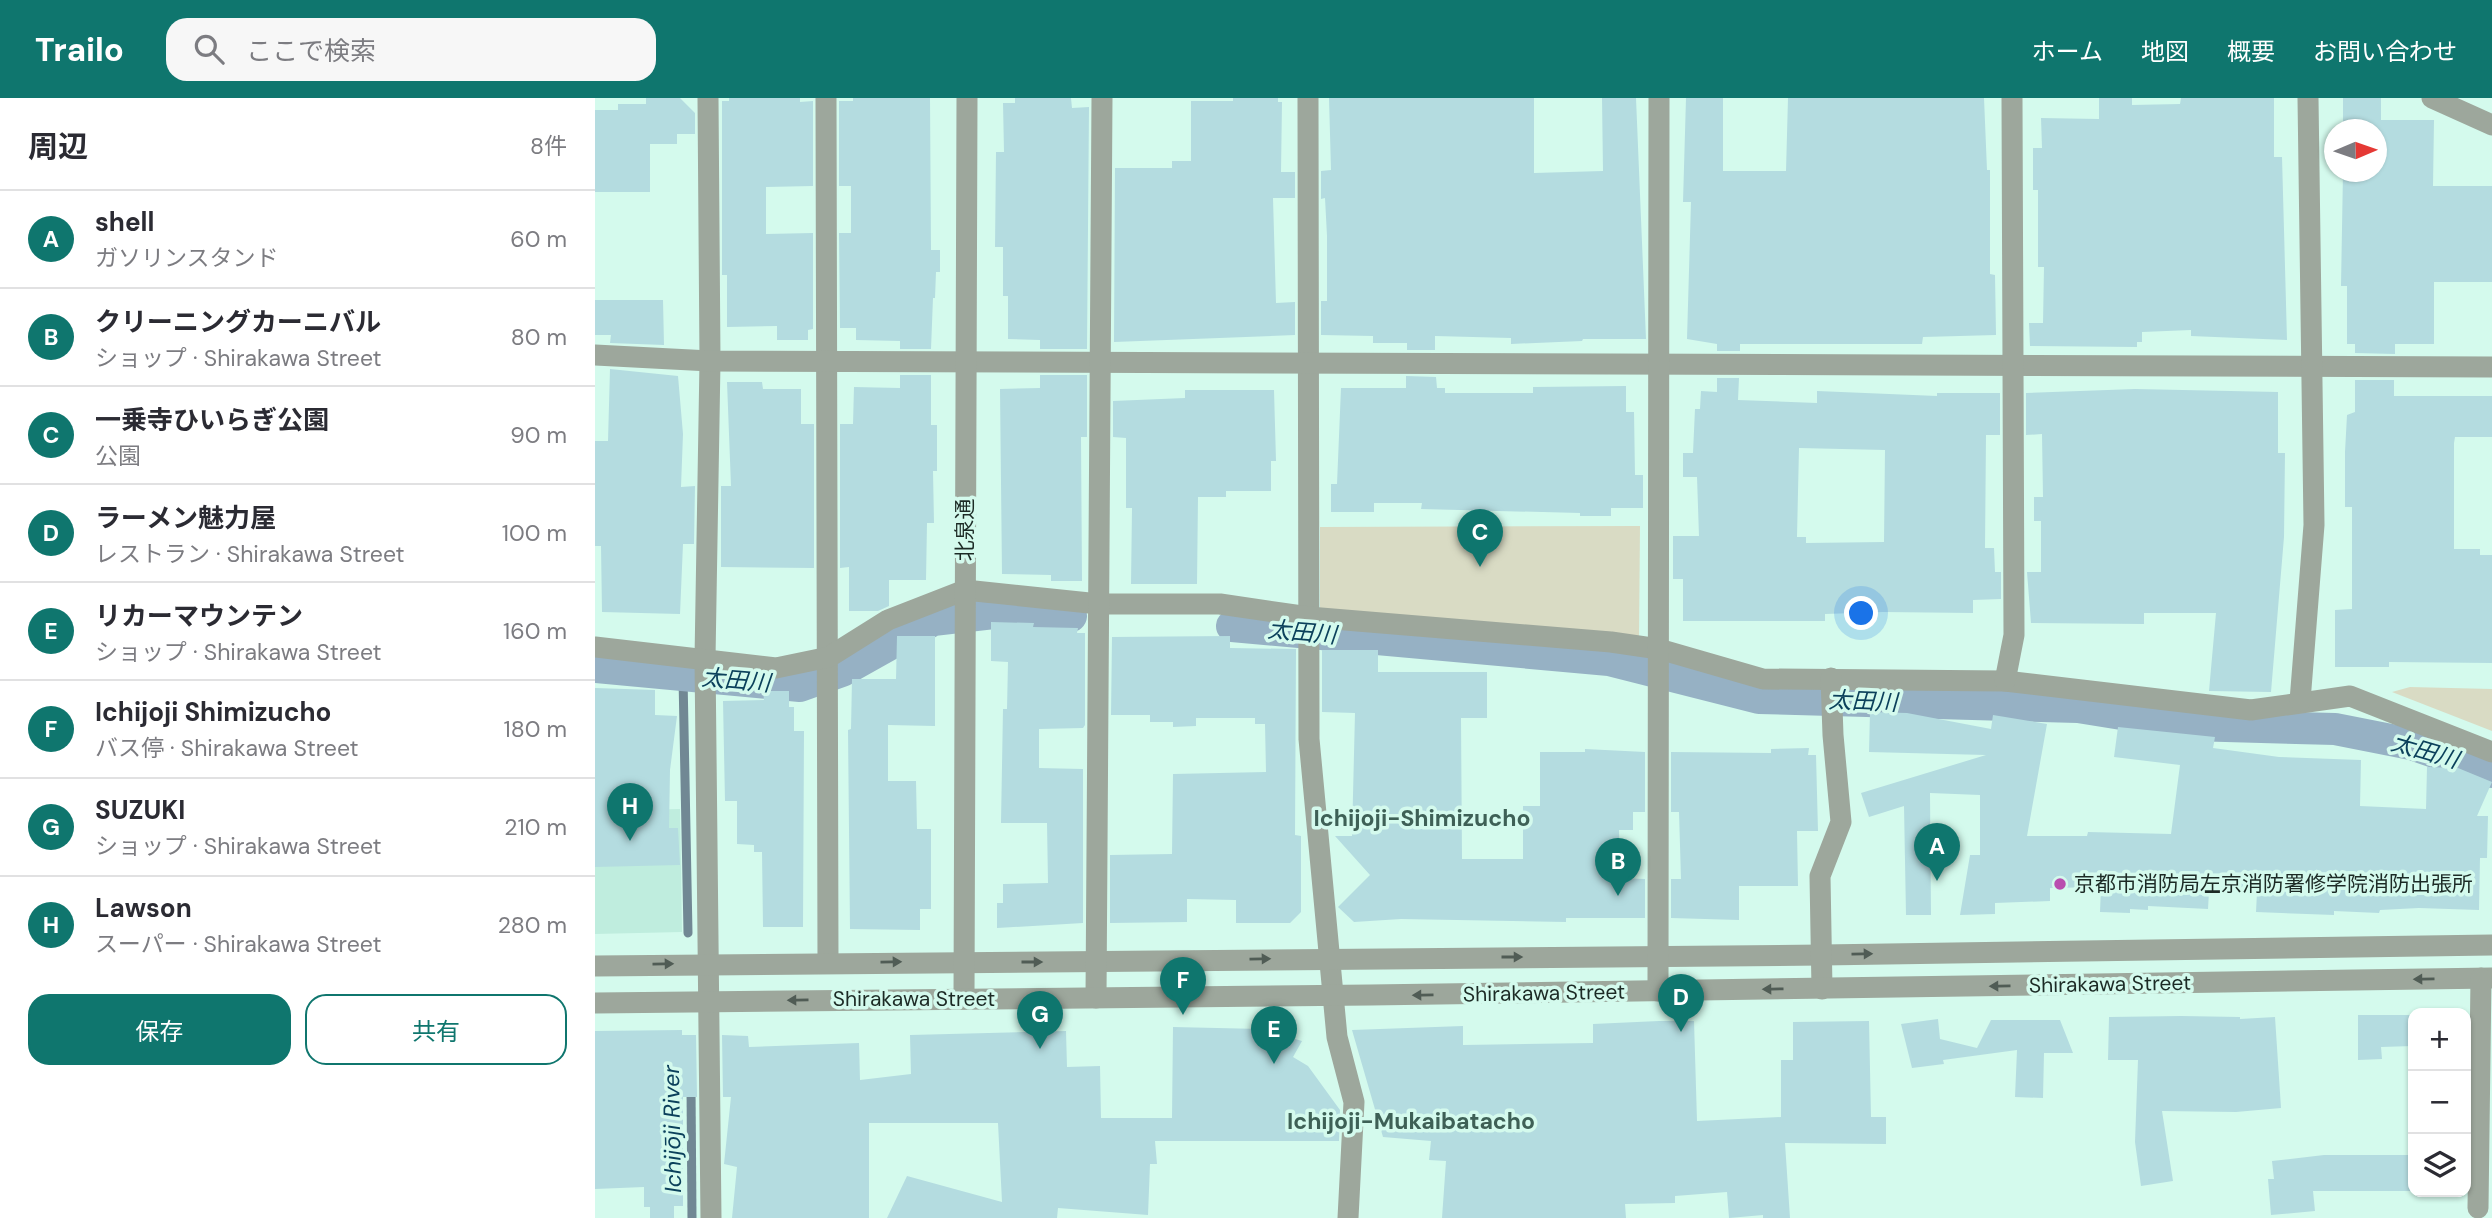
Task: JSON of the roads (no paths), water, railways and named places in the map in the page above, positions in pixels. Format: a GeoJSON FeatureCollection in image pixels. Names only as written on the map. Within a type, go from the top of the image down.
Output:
{"type":"FeatureCollection","features":[{"type":"Feature","properties":{"kind":"street"},"geometry":{"type":"LineString","coordinates":[[708,98],[710,361],[706,672],[711,1218]]}},
{"type":"Feature","properties":{"kind":"street"},"geometry":{"type":"LineString","coordinates":[[826,98],[828,963]]}},
{"type":"Feature","properties":{"kind":"street","name":"北泉通"},"geometry":{"type":"LineString","coordinates":[[964,999],[967,98]]}},
{"type":"Feature","properties":{"kind":"street"},"geometry":{"type":"LineString","coordinates":[[1096,998],[1102,98]]}},
{"type":"Feature","properties":{"kind":"street"},"geometry":{"type":"LineString","coordinates":[[1308,98],[1309,739],[1337,1037],[1354,1102],[1347,1218]]}},
{"type":"Feature","properties":{"kind":"street"},"geometry":{"type":"LineString","coordinates":[[1658,991],[1660,98]]}},
{"type":"Feature","properties":{"kind":"street"},"geometry":{"type":"LineString","coordinates":[[2005,681],[2014,635],[2012,98]]}},
{"type":"Feature","properties":{"kind":"street"},"geometry":{"type":"LineString","coordinates":[[2300,701],[2314,525],[2308,98]]}},
{"type":"Feature","properties":{"kind":"street"},"geometry":{"type":"LineString","coordinates":[[2432,98],[2492,125]]}},
{"type":"Feature","properties":{"kind":"street"},"geometry":{"type":"LineString","coordinates":[[595,355],[710,361],[1101,360],[1659,365],[2492,367]]}},
{"type":"Feature","properties":{"kind":"street"},"geometry":{"type":"LineString","coordinates":[[595,647],[706,672],[776,668],[829,670],[888,620],[965,596],[1099,604],[1220,604],[1309,631],[1473,628],[1659,649],[1763,679],[2005,681],[2251,710],[2350,696],[2492,752]]}},
{"type":"Feature","properties":{"kind":"street"},"geometry":{"type":"LineString","coordinates":[[1822,989],[1821,876],[1842,822],[1833,735],[1832,678]]}},
{"type":"Feature","properties":{"kind":"street","name":"Shirakawa Street"},"geometry":{"type":"LineString","coordinates":[[595,966],[1658,957],[2492,945]]}},
{"type":"Feature","properties":{"kind":"street"},"geometry":{"type":"LineString","coordinates":[[2478,1210],[2487,978]]}},
{"type":"Feature","properties":{"kind":"street","name":"Shirakawa Street"},"geometry":{"type":"LineString","coordinates":[[595,1003],[1333,996],[2487,978]]}},
{"type":"Feature","properties":{"kind":"waterway","name":"太田川"},"geometry":{"type":"LineString","coordinates":[[595,667],[800,686],[842,671],[933,620],[1011,611],[1071,616]]}},
{"type":"Feature","properties":{"kind":"waterway","name":"太田川"},"geometry":{"type":"LineString","coordinates":[[1232,626],[1609,660],[1759,698],[2078,707],[2190,725],[2335,729],[2411,744],[2492,772]]}},
{"type":"Feature","properties":{"kind":"waterway"},"geometry":{"type":"LineString","coordinates":[[683,677],[688,933]]}},
{"type":"Feature","properties":{"kind":"waterway","name":"Ichijōji River"},"geometry":{"type":"LineString","coordinates":[[691,1087],[692,1218]]}},
{"type":"Feature","properties":{"kind":"place","name":"一乗寺ひいらぎ公園"},"geometry":{"type":"Point","coordinates":[1480,567]}},
{"type":"Feature","properties":{"kind":"place","name":"Lawson"},"geometry":{"type":"Point","coordinates":[630,841]}},
{"type":"Feature","properties":{"kind":"place","name":"shell"},"geometry":{"type":"Point","coordinates":[1937,881]}},
{"type":"Feature","properties":{"kind":"place","name":"京都市消防局左京消防署修学院消防出張所"},"geometry":{"type":"Point","coordinates":[2060,884]}},
{"type":"Feature","properties":{"kind":"place","name":"クリーニングカーニバル"},"geometry":{"type":"Point","coordinates":[1618,896]}},
{"type":"Feature","properties":{"kind":"place","name":"Ichijoji Shimizucho"},"geometry":{"type":"Point","coordinates":[1183,1015]}},
{"type":"Feature","properties":{"kind":"place","name":"ラーメン魅力屋"},"geometry":{"type":"Point","coordinates":[1681,1032]}},
{"type":"Feature","properties":{"kind":"place","name":"SUZUKI"},"geometry":{"type":"Point","coordinates":[1040,1049]}},
{"type":"Feature","properties":{"kind":"place","name":"リカーマウンテン"},"geometry":{"type":"Point","coordinates":[1274,1064]}},
{"type":"Feature","properties":{"kind":"district","name":"Ichijoji-Shimizucho"},"geometry":{"type":"Point","coordinates":[1422,818]}},
{"type":"Feature","properties":{"kind":"district","name":"Ichijoji-Mukaibatacho"},"geometry":{"type":"Point","coordinates":[1411,1121]}}]}
